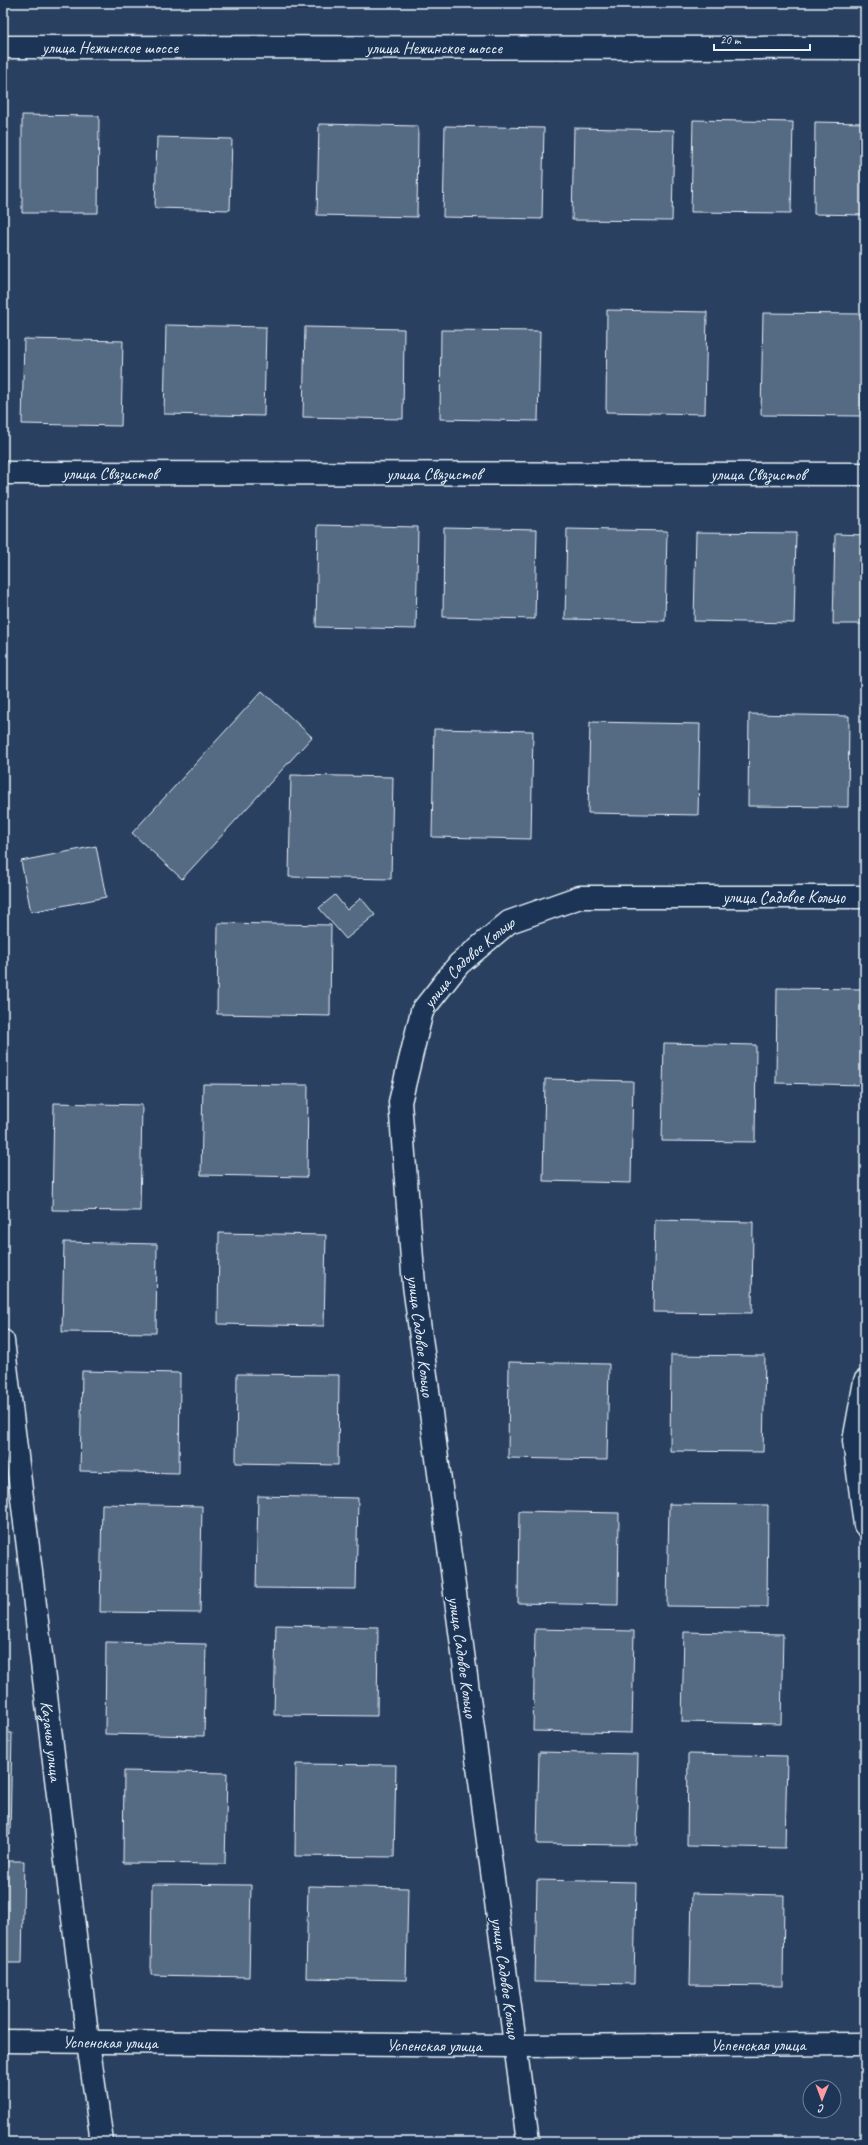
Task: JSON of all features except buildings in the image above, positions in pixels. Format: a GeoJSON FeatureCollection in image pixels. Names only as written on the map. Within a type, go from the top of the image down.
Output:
{"type":"FeatureCollection","features":[{"type":"Feature","properties":{"kind":"street","name":"улица Нежинское шоссе"},"geometry":{"type":"LineString","coordinates":[[3,47],[865,48]]}},
{"type":"Feature","properties":{"kind":"street","name":"улица Связистов"},"geometry":{"type":"LineString","coordinates":[[3,473],[865,474]]}},
{"type":"Feature","properties":{"kind":"street","name":"улица Садовое Кольцо"},"geometry":{"type":"LineString","coordinates":[[528,2142],[414,1285],[400,1102],[422,1012],[459,964],[510,922],[580,897],[865,897]]}},
{"type":"Feature","properties":{"kind":"street","name":"Казачья улица"},"geometry":{"type":"LineString","coordinates":[[3,1341],[88,2042],[102,2142]]}},
{"type":"Feature","properties":{"kind":"street"},"geometry":{"type":"LineString","coordinates":[[865,1381],[854,1441],[865,1525]]}},
{"type":"Feature","properties":{"kind":"street","name":"Успенская улица"},"geometry":{"type":"LineString","coordinates":[[3,2041],[515,2046],[865,2044]]}}]}
